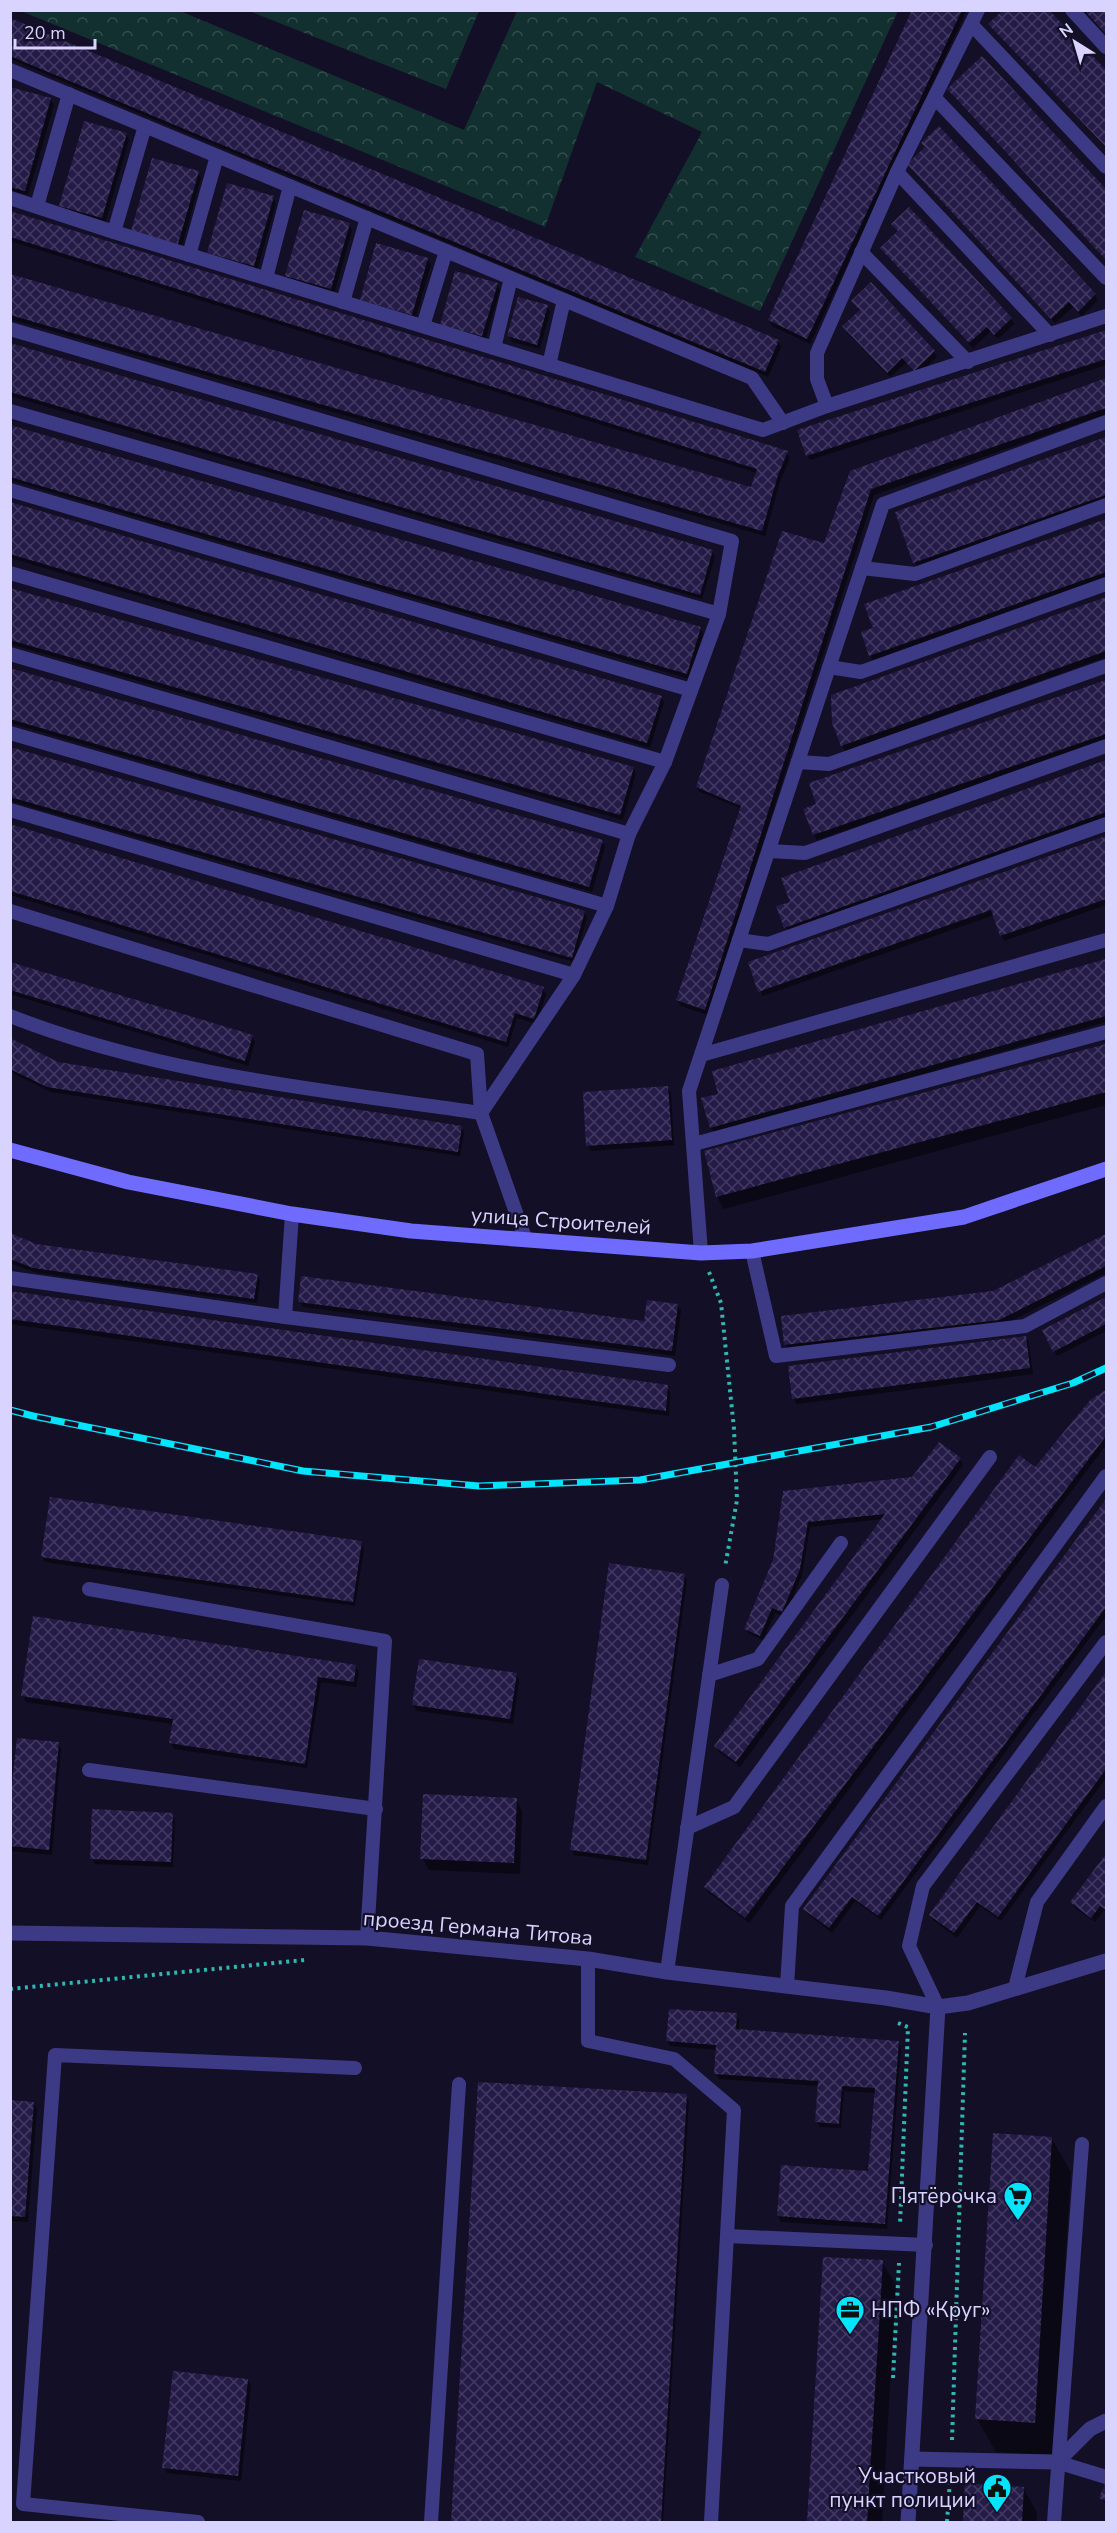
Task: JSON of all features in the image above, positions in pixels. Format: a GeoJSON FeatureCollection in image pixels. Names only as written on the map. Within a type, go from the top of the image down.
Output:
{"type":"FeatureCollection","features":[{"type":"Feature","properties":{"kind":"main road","name":"улица Строителей"},"geometry":{"type":"LineString","coordinates":[[10,1150],[128,1182],[291,1214],[411,1231],[701,1253],[752,1251],[964,1217],[1107,1169]]}},
{"type":"Feature","properties":{"kind":"street","name":"проезд Германа Титова"},"geometry":{"type":"LineString","coordinates":[[10,1934],[367,1938],[588,1959],[667,1972],[938,2007],[968,2003],[1107,1961]]}},
{"type":"Feature","properties":{"kind":"street"},"geometry":{"type":"LineString","coordinates":[[908,2523],[926,2245],[938,2007]]}},
{"type":"Feature","properties":{"kind":"street"},"geometry":{"type":"LineString","coordinates":[[912,2459],[1057,2462],[1089,2429],[1107,2421]]}},
{"type":"Feature","properties":{"kind":"lane"},"geometry":{"type":"LineString","coordinates":[[827,406],[817,378],[817,353],[897,172],[978,10]]}},
{"type":"Feature","properties":{"kind":"lane"},"geometry":{"type":"LineString","coordinates":[[1072,10],[1107,47]]}},
{"type":"Feature","properties":{"kind":"lane"},"geometry":{"type":"LineString","coordinates":[[971,24],[1107,167]]}},
{"type":"Feature","properties":{"kind":"lane"},"geometry":{"type":"LineString","coordinates":[[10,70],[752,378],[783,423]]}},
{"type":"Feature","properties":{"kind":"lane"},"geometry":{"type":"LineString","coordinates":[[37,206],[69,94]]}},
{"type":"Feature","properties":{"kind":"lane"},"geometry":{"type":"LineString","coordinates":[[935,98],[1107,278]]}},
{"type":"Feature","properties":{"kind":"lane"},"geometry":{"type":"LineString","coordinates":[[114,232],[145,126]]}},
{"type":"Feature","properties":{"kind":"lane"},"geometry":{"type":"LineString","coordinates":[[189,255],[217,156]]}},
{"type":"Feature","properties":{"kind":"lane"},"geometry":{"type":"LineString","coordinates":[[897,172],[1050,335]]}},
{"type":"Feature","properties":{"kind":"lane"},"geometry":{"type":"LineString","coordinates":[[266,278],[290,186]]}},
{"type":"Feature","properties":{"kind":"lane"},"geometry":{"type":"LineString","coordinates":[[10,198],[114,232],[763,430],[827,406],[1107,316]]}},
{"type":"Feature","properties":{"kind":"lane"},"geometry":{"type":"LineString","coordinates":[[343,302],[368,218]]}},
{"type":"Feature","properties":{"kind":"lane"},"geometry":{"type":"LineString","coordinates":[[423,326],[446,251]]}},
{"type":"Feature","properties":{"kind":"lane"},"geometry":{"type":"LineString","coordinates":[[861,252],[968,362]]}},
{"type":"Feature","properties":{"kind":"lane"},"geometry":{"type":"LineString","coordinates":[[494,348],[511,278]]}},
{"type":"Feature","properties":{"kind":"lane"},"geometry":{"type":"LineString","coordinates":[[549,365],[564,300]]}},
{"type":"Feature","properties":{"kind":"lane"},"geometry":{"type":"LineString","coordinates":[[10,329],[732,541],[719,614],[665,762],[629,834],[607,906],[574,975],[481,1113]]}},
{"type":"Feature","properties":{"kind":"lane"},"geometry":{"type":"LineString","coordinates":[[10,411],[719,614]]}},
{"type":"Feature","properties":{"kind":"lane"},"geometry":{"type":"LineString","coordinates":[[701,1253],[689,1091],[883,504],[1107,422]]}},
{"type":"Feature","properties":{"kind":"lane"},"geometry":{"type":"LineString","coordinates":[[10,490],[691,690]]}},
{"type":"Feature","properties":{"kind":"lane"},"geometry":{"type":"LineString","coordinates":[[862,568],[915,574],[1107,505]]}},
{"type":"Feature","properties":{"kind":"lane"},"geometry":{"type":"LineString","coordinates":[[10,573],[665,762]]}},
{"type":"Feature","properties":{"kind":"lane"},"geometry":{"type":"LineString","coordinates":[[829,667],[861,672],[1107,584]]}},
{"type":"Feature","properties":{"kind":"lane"},"geometry":{"type":"LineString","coordinates":[[10,654],[629,834]]}},
{"type":"Feature","properties":{"kind":"lane"},"geometry":{"type":"LineString","coordinates":[[798,762],[829,764],[1107,666]]}},
{"type":"Feature","properties":{"kind":"lane"},"geometry":{"type":"LineString","coordinates":[[10,733],[607,906]]}},
{"type":"Feature","properties":{"kind":"lane"},"geometry":{"type":"LineString","coordinates":[[769,851],[805,853],[1107,746]]}},
{"type":"Feature","properties":{"kind":"lane"},"geometry":{"type":"LineString","coordinates":[[10,810],[574,975]]}},
{"type":"Feature","properties":{"kind":"lane"},"geometry":{"type":"LineString","coordinates":[[739,940],[768,944],[1107,824]]}},
{"type":"Feature","properties":{"kind":"lane"},"geometry":{"type":"LineString","coordinates":[[10,911],[477,1054],[481,1113],[525,1239]]}},
{"type":"Feature","properties":{"kind":"lane"},"geometry":{"type":"LineString","coordinates":[[701,1055],[1107,940]]}},
{"type":"Feature","properties":{"kind":"lane"},"geometry":{"type":"LineString","coordinates":[[10,1016],[59,1035],[230,1077],[481,1113]]}},
{"type":"Feature","properties":{"kind":"lane"},"geometry":{"type":"LineString","coordinates":[[694,1143],[1107,1032]]}},
{"type":"Feature","properties":{"kind":"lane"},"geometry":{"type":"LineString","coordinates":[[285,1317],[291,1214]]}},
{"type":"Feature","properties":{"kind":"lane"},"geometry":{"type":"LineString","coordinates":[[752,1251],[776,1356],[1025,1326],[1107,1283]]}},
{"type":"Feature","properties":{"kind":"lane"},"geometry":{"type":"LineString","coordinates":[[10,1278],[285,1317],[669,1365]]}},
{"type":"Feature","properties":{"kind":"lane"},"geometry":{"type":"LineString","coordinates":[[687,1828],[734,1807],[990,1457]]}},
{"type":"Feature","properties":{"kind":"lane"},"geometry":{"type":"LineString","coordinates":[[787,1986],[792,1906],[1107,1476]]}},
{"type":"Feature","properties":{"kind":"lane"},"geometry":{"type":"LineString","coordinates":[[709,1675],[758,1659],[841,1543]]}},
{"type":"Feature","properties":{"kind":"lane"},"geometry":{"type":"LineString","coordinates":[[667,1972],[722,1585]]}},
{"type":"Feature","properties":{"kind":"lane"},"geometry":{"type":"LineString","coordinates":[[89,1590],[384,1641],[367,1938]]}},
{"type":"Feature","properties":{"kind":"lane"},"geometry":{"type":"LineString","coordinates":[[938,2007],[909,1946],[923,1886],[1107,1642]]}},
{"type":"Feature","properties":{"kind":"lane"},"geometry":{"type":"LineString","coordinates":[[89,1770],[376,1809]]}},
{"type":"Feature","properties":{"kind":"lane"},"geometry":{"type":"LineString","coordinates":[[1015,1988],[1036,1902],[1107,1806]]}},
{"type":"Feature","properties":{"kind":"lane"},"geometry":{"type":"LineString","coordinates":[[588,1959],[588,2041],[674,2059],[734,2110],[711,2523]]}},
{"type":"Feature","properties":{"kind":"lane"},"geometry":{"type":"LineString","coordinates":[[198,2523],[23,2504],[55,2055],[355,2068]]}},
{"type":"Feature","properties":{"kind":"lane"},"geometry":{"type":"LineString","coordinates":[[431,2523],[459,2084]]}},
{"type":"Feature","properties":{"kind":"lane"},"geometry":{"type":"LineString","coordinates":[[1054,2523],[1082,2145]]}},
{"type":"Feature","properties":{"kind":"lane"},"geometry":{"type":"LineString","coordinates":[[728,2236],[926,2245]]}},
{"type":"Feature","properties":{"kind":"lane"},"geometry":{"type":"LineString","coordinates":[[1057,2462],[1107,2477]]}},
{"type":"Feature","properties":{"kind":"path"},"geometry":{"type":"LineString","coordinates":[[701,1253],[721,1303],[734,1429],[737,1500],[722,1585]]}},
{"type":"Feature","properties":{"kind":"path"},"geometry":{"type":"LineString","coordinates":[[10,1989],[317,1959]]}},
{"type":"Feature","properties":{"kind":"path"},"geometry":{"type":"LineString","coordinates":[[893,2021],[908,2027],[893,2384]]}},
{"type":"Feature","properties":{"kind":"path"},"geometry":{"type":"LineString","coordinates":[[947,2523],[965,2033]]}},
{"type":"Feature","properties":{"kind":"green space"},"geometry":{"type":"Polygon","coordinates":[[[21,11],[180,11],[464,130],[517,11],[898,11],[760,311],[635,257],[702,132],[597,82],[545,227],[21,11]]]}},
{"type":"Feature","properties":{"kind":"green space"},"geometry":{"type":"Polygon","coordinates":[[[249,11],[479,11],[446,89],[249,11]]]}},
{"type":"Feature","properties":{"kind":"building"},"geometry":{"type":"Polygon","coordinates":[[[912,10],[962,10],[807,339],[768,320],[912,10]]]}},
{"type":"Feature","properties":{"kind":"building"},"geometry":{"type":"Polygon","coordinates":[[[1003,10],[1049,10],[1106,70],[1106,147],[988,24],[1003,10]]]}},
{"type":"Feature","properties":{"kind":"building"},"geometry":{"type":"Polygon","coordinates":[[[1084,10],[1106,10],[1106,34],[1084,10]]]}},
{"type":"Feature","properties":{"kind":"building"},"geometry":{"type":"Polygon","coordinates":[[[10,18],[779,340],[765,372],[10,56],[10,18]]]}},
{"type":"Feature","properties":{"kind":"building"},"geometry":{"type":"Polygon","coordinates":[[[982,56],[1106,189],[1106,260],[947,89],[982,56]]]}},
{"type":"Feature","properties":{"kind":"building"},"geometry":{"type":"Polygon","coordinates":[[[10,87],[51,98],[25,191],[10,187],[10,87]]]}},
{"type":"Feature","properties":{"kind":"building"},"geometry":{"type":"Polygon","coordinates":[[[84,121],[127,133],[102,218],[59,206],[84,121]]]}},
{"type":"Feature","properties":{"kind":"building"},"geometry":{"type":"Polygon","coordinates":[[[939,126],[1096,294],[1078,312],[1069,302],[1051,319],[907,164],[925,147],[921,143],[939,126]]]}},
{"type":"Feature","properties":{"kind":"building"},"geometry":{"type":"Polygon","coordinates":[[[152,158],[199,171],[178,244],[131,231],[152,158]]]}},
{"type":"Feature","properties":{"kind":"building"},"geometry":{"type":"Polygon","coordinates":[[[227,183],[274,196],[254,266],[207,253],[227,183]]]}},
{"type":"Feature","properties":{"kind":"building"},"geometry":{"type":"Polygon","coordinates":[[[909,207],[1012,318],[994,335],[987,327],[969,343],[880,248],[898,231],[891,224],[909,207]]]}},
{"type":"Feature","properties":{"kind":"building"},"geometry":{"type":"Polygon","coordinates":[[[304,210],[350,223],[331,289],[285,276],[304,210]]]}},
{"type":"Feature","properties":{"kind":"building"},"geometry":{"type":"Polygon","coordinates":[[[10,211],[788,451],[778,475],[762,531],[10,315],[10,274],[751,487],[757,469],[10,237],[10,211]]]}},
{"type":"Feature","properties":{"kind":"building"},"geometry":{"type":"Polygon","coordinates":[[[376,243],[428,258],[412,315],[360,300],[376,243]]]}},
{"type":"Feature","properties":{"kind":"building"},"geometry":{"type":"Polygon","coordinates":[[[455,271],[498,283],[482,336],[440,325],[455,271]]]}},
{"type":"Feature","properties":{"kind":"building"},"geometry":{"type":"Polygon","coordinates":[[[871,282],[935,351],[914,371],[902,358],[887,373],[842,326],[860,310],[851,301],[871,282]]]}},
{"type":"Feature","properties":{"kind":"building"},"geometry":{"type":"Polygon","coordinates":[[[518,297],[548,305],[537,345],[507,336],[518,297]]]}},
{"type":"Feature","properties":{"kind":"building"},"geometry":{"type":"Polygon","coordinates":[[[1106,330],[1106,359],[806,456],[797,430],[1106,330]]]}},
{"type":"Feature","properties":{"kind":"building"},"geometry":{"type":"Polygon","coordinates":[[[10,343],[713,550],[700,595],[10,392],[10,343]]]}},
{"type":"Feature","properties":{"kind":"building"},"geometry":{"type":"Polygon","coordinates":[[[1106,378],[1106,408],[871,489],[705,1010],[676,1000],[741,806],[696,787],[782,531],[824,543],[850,471],[1106,378]]]}},
{"type":"Feature","properties":{"kind":"building"},"geometry":{"type":"Polygon","coordinates":[[[10,425],[701,627],[687,674],[10,477],[10,425]]]}},
{"type":"Feature","properties":{"kind":"building"},"geometry":{"type":"Polygon","coordinates":[[[1106,437],[1106,495],[913,563],[895,512],[1106,437]]]}},
{"type":"Feature","properties":{"kind":"building"},"geometry":{"type":"Polygon","coordinates":[[[10,502],[662,696],[647,743],[10,554],[10,502]]]}},
{"type":"Feature","properties":{"kind":"building"},"geometry":{"type":"Polygon","coordinates":[[[1106,519],[1106,572],[869,656],[861,632],[873,628],[864,604],[1106,519]]]}},
{"type":"Feature","properties":{"kind":"building"},"geometry":{"type":"Polygon","coordinates":[[[10,588],[634,767],[620,815],[10,640],[10,588]]]}},
{"type":"Feature","properties":{"kind":"building"},"geometry":{"type":"Polygon","coordinates":[[[1106,597],[1106,651],[841,746],[832,723],[831,695],[1106,597]]]}},
{"type":"Feature","properties":{"kind":"building"},"geometry":{"type":"Polygon","coordinates":[[[10,668],[603,840],[589,887],[10,719],[10,668]]]}},
{"type":"Feature","properties":{"kind":"building"},"geometry":{"type":"Polygon","coordinates":[[[1106,680],[1106,734],[813,835],[803,809],[816,804],[809,783],[1106,680]]]}},
{"type":"Feature","properties":{"kind":"building"},"geometry":{"type":"Polygon","coordinates":[[[10,747],[585,911],[572,958],[10,797],[10,747]]]}},
{"type":"Feature","properties":{"kind":"building"},"geometry":{"type":"Polygon","coordinates":[[[1106,760],[1106,812],[784,928],[776,906],[790,902],[781,878],[1106,760]]]}},
{"type":"Feature","properties":{"kind":"building"},"geometry":{"type":"Polygon","coordinates":[[[10,824],[544,987],[534,1019],[515,1013],[506,1042],[10,891],[10,824]]]}},
{"type":"Feature","properties":{"kind":"building"},"geometry":{"type":"Polygon","coordinates":[[[1106,836],[1106,899],[1000,936],[991,910],[758,992],[748,962],[1106,836]]]}},
{"type":"Feature","properties":{"kind":"building"},"geometry":{"type":"Polygon","coordinates":[[[1106,959],[1106,1016],[710,1128],[701,1098],[718,1094],[712,1071],[1106,959]]]}},
{"type":"Feature","properties":{"kind":"building"},"geometry":{"type":"Polygon","coordinates":[[[10,962],[253,1035],[245,1061],[10,990],[10,962]]]}},
{"type":"Feature","properties":{"kind":"building"},"geometry":{"type":"Polygon","coordinates":[[[10,1038],[58,1062],[462,1126],[458,1152],[47,1087],[10,1069],[10,1038]]]}},
{"type":"Feature","properties":{"kind":"building"},"geometry":{"type":"Polygon","coordinates":[[[1106,1044],[1106,1092],[716,1197],[704,1151],[1106,1044]]]}},
{"type":"Feature","properties":{"kind":"building"},"geometry":{"type":"Polygon","coordinates":[[[668,1086],[672,1140],[586,1146],[583,1092],[668,1086]]]}},
{"type":"Feature","properties":{"kind":"building"},"geometry":{"type":"Polygon","coordinates":[[[10,1233],[36,1244],[258,1274],[254,1299],[33,1268],[10,1259],[10,1233]]]}},
{"type":"Feature","properties":{"kind":"building"},"geometry":{"type":"Polygon","coordinates":[[[1106,1234],[1106,1266],[999,1320],[784,1345],[781,1316],[993,1291],[1106,1234]]]}},
{"type":"Feature","properties":{"kind":"building"},"geometry":{"type":"Polygon","coordinates":[[[301,1276],[644,1321],[647,1300],[678,1304],[672,1351],[298,1302],[301,1276]]]}},
{"type":"Feature","properties":{"kind":"building"},"geometry":{"type":"Polygon","coordinates":[[[10,1291],[668,1385],[666,1411],[10,1319],[10,1291]]]}},
{"type":"Feature","properties":{"kind":"building"},"geometry":{"type":"Polygon","coordinates":[[[1106,1297],[1106,1324],[1053,1352],[1042,1330],[1106,1297]]]}},
{"type":"Feature","properties":{"kind":"building"},"geometry":{"type":"Polygon","coordinates":[[[1026,1336],[1030,1368],[792,1399],[788,1366],[1026,1336]]]}},
{"type":"Feature","properties":{"kind":"building"},"geometry":{"type":"Polygon","coordinates":[[[1106,1390],[1106,1436],[745,1918],[704,1887],[1019,1455],[1035,1467],[1091,1399],[1106,1390]]]}},
{"type":"Feature","properties":{"kind":"building"},"geometry":{"type":"Polygon","coordinates":[[[939,1442],[961,1458],[736,1762],[714,1746],[885,1514],[808,1522],[800,1569],[782,1612],[772,1608],[760,1636],[744,1629],[773,1560],[783,1491],[912,1477],[939,1442]]]}},
{"type":"Feature","properties":{"kind":"building"},"geometry":{"type":"Polygon","coordinates":[[[50,1497],[362,1541],[353,1602],[41,1557],[50,1497]]]}},
{"type":"Feature","properties":{"kind":"building"},"geometry":{"type":"Polygon","coordinates":[[[1106,1499],[1106,1607],[878,1916],[852,1897],[829,1928],[803,1909],[1106,1499]]]}},
{"type":"Feature","properties":{"kind":"building"},"geometry":{"type":"Polygon","coordinates":[[[609,1563],[685,1574],[646,1860],[570,1850],[609,1563]]]}},
{"type":"Feature","properties":{"kind":"building"},"geometry":{"type":"Polygon","coordinates":[[[33,1616],[356,1665],[354,1682],[318,1677],[305,1764],[169,1743],[173,1719],[21,1696],[33,1616]]]}},
{"type":"Feature","properties":{"kind":"building"},"geometry":{"type":"Polygon","coordinates":[[[419,1659],[517,1673],[510,1719],[412,1705],[419,1659]]]}},
{"type":"Feature","properties":{"kind":"building"},"geometry":{"type":"Polygon","coordinates":[[[1106,1672],[1106,1769],[998,1917],[977,1902],[954,1933],[929,1915],[1106,1672]]]}},
{"type":"Feature","properties":{"kind":"building"},"geometry":{"type":"Polygon","coordinates":[[[17,1738],[59,1742],[49,1850],[10,1846],[10,1803],[17,1738]]]}},
{"type":"Feature","properties":{"kind":"building"},"geometry":{"type":"Polygon","coordinates":[[[423,1794],[517,1798],[514,1863],[420,1859],[423,1794]]]}},
{"type":"Feature","properties":{"kind":"building"},"geometry":{"type":"Polygon","coordinates":[[[92,1809],[173,1813],[171,1862],[90,1859],[92,1809]]]}},
{"type":"Feature","properties":{"kind":"building"},"geometry":{"type":"Polygon","coordinates":[[[1106,1854],[1106,1910],[1100,1906],[1091,1918],[1070,1902],[1106,1854]]]}},
{"type":"Feature","properties":{"kind":"building"},"geometry":{"type":"Polygon","coordinates":[[[669,2009],[737,2013],[736,2029],[899,2041],[885,2224],[777,2216],[781,2165],[868,2171],[875,2088],[842,2086],[839,2124],[815,2122],[818,2081],[714,2074],[716,2045],[666,2041],[669,2009]]]}},
{"type":"Feature","properties":{"kind":"building"},"geometry":{"type":"Polygon","coordinates":[[[478,2082],[687,2094],[661,2522],[451,2522],[478,2082]]]}},
{"type":"Feature","properties":{"kind":"building"},"geometry":{"type":"Polygon","coordinates":[[[10,2100],[34,2102],[25,2217],[10,2216],[10,2100]]]}},
{"type":"Feature","properties":{"kind":"building"},"geometry":{"type":"Polygon","coordinates":[[[993,2133],[1052,2137],[1035,2423],[975,2419],[993,2133]]]}},
{"type":"Feature","properties":{"kind":"building"},"geometry":{"type":"Polygon","coordinates":[[[823,2257],[883,2260],[867,2522],[807,2522],[823,2257]]]}},
{"type":"Feature","properties":{"kind":"building"},"geometry":{"type":"Polygon","coordinates":[[[173,2371],[248,2379],[238,2476],[162,2468],[173,2371]]]}},
{"type":"Feature","properties":{"kind":"building"},"geometry":{"type":"Polygon","coordinates":[[[965,2483],[1024,2487],[1022,2522],[963,2522],[965,2483]]]}},
{"type":"Feature","properties":{"kind":"building"},"geometry":{"type":"Polygon","coordinates":[[[1106,2485],[1106,2501],[1099,2498],[1106,2485]]]}},
{"type":"Feature","properties":{"kind":"railway"},"geometry":{"type":"LineString","coordinates":[[10,1410],[303,1471],[479,1486],[640,1480],[931,1427],[1073,1383],[1106,1368]]}},
{"type":"Feature","properties":{"kind":"place","name":"Пятёрочка"},"geometry":{"type":"Point","coordinates":[1018,2222]}},
{"type":"Feature","properties":{"kind":"place","name":"НПФ «Круг»"},"geometry":{"type":"Point","coordinates":[850,2336]}},
{"type":"Feature","properties":{"kind":"place","name":"Участковый пункт полиции"},"geometry":{"type":"Point","coordinates":[997,2514]}}]}
